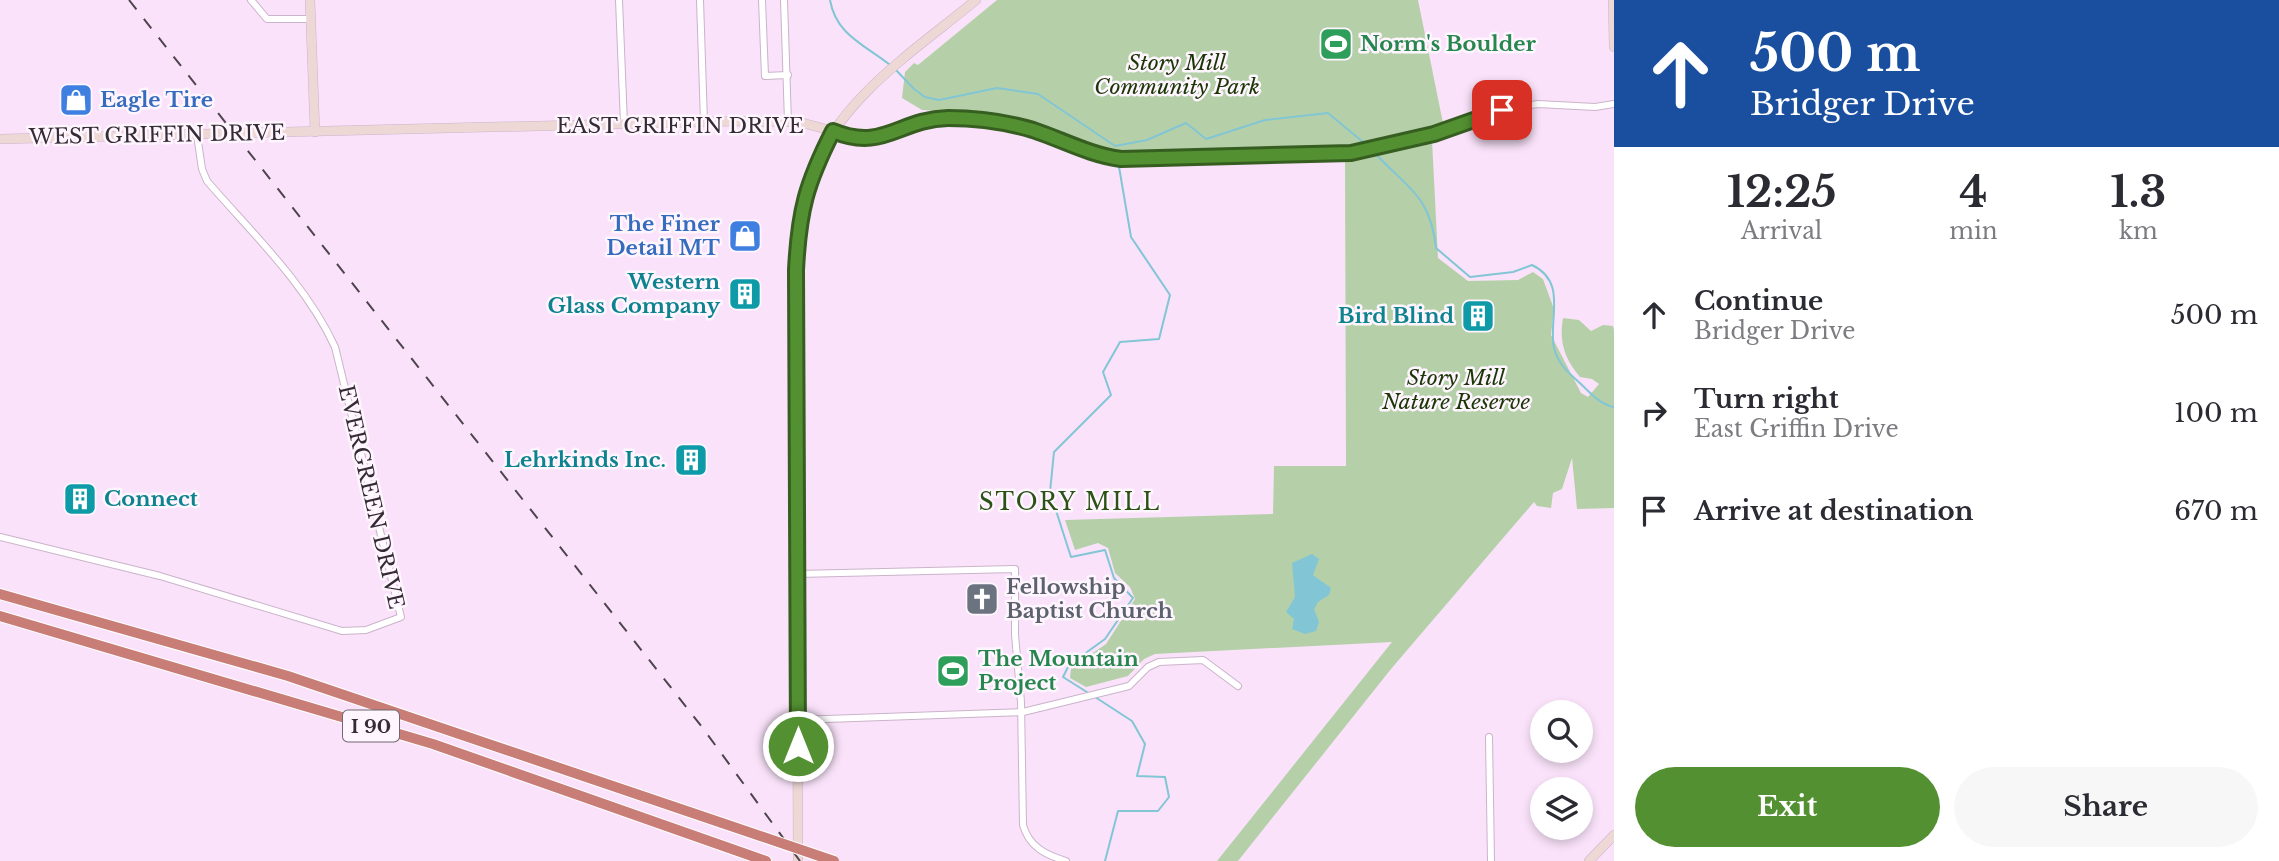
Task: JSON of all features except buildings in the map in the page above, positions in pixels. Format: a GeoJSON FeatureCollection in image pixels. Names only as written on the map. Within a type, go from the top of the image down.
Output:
{"type":"FeatureCollection","features":[{"type":"Feature","properties":{"kind":"highway","name":"I 90"},"geometry":{"type":"LineString","coordinates":[[0,593],[288,676],[834,861]]}},
{"type":"Feature","properties":{"kind":"highway","name":"I 90"},"geometry":{"type":"LineString","coordinates":[[0,617],[433,744],[766,861]]}},
{"type":"Feature","properties":{"kind":"main road"},"geometry":{"type":"LineString","coordinates":[[310,0],[315,131]]}},
{"type":"Feature","properties":{"kind":"main road"},"geometry":{"type":"LineString","coordinates":[[798,861],[798,231],[811,174],[833,131],[885,75],[976,0]]}},
{"type":"Feature","properties":{"kind":"main road"},"geometry":{"type":"LineString","coordinates":[[1613,0],[1614,47]]}},
{"type":"Feature","properties":{"kind":"main road","name":"EAST GRIFFIN DRIVE"},"geometry":{"type":"LineString","coordinates":[[315,131],[788,121],[833,131]]}},
{"type":"Feature","properties":{"kind":"main road","name":"WEST GRIFFIN DRIVE"},"geometry":{"type":"LineString","coordinates":[[0,139],[315,131]]}},
{"type":"Feature","properties":{"kind":"main road"},"geometry":{"type":"LineString","coordinates":[[1589,861],[1614,835]]}},
{"type":"Feature","properties":{"kind":"street"},"geometry":{"type":"LineString","coordinates":[[251,0],[267,19],[310,19]]}},
{"type":"Feature","properties":{"kind":"street"},"geometry":{"type":"LineString","coordinates":[[619,0],[624,124]]}},
{"type":"Feature","properties":{"kind":"street"},"geometry":{"type":"LineString","coordinates":[[700,0],[704,122]]}},
{"type":"Feature","properties":{"kind":"street"},"geometry":{"type":"LineString","coordinates":[[762,0],[765,76],[788,75]]}},
{"type":"Feature","properties":{"kind":"street"},"geometry":{"type":"LineString","coordinates":[[784,0],[788,121]]}},
{"type":"Feature","properties":{"kind":"street","name":"EAST GRIFFIN DRIVE"},"geometry":{"type":"LineString","coordinates":[[833,131],[853,139],[866,140],[920,121],[947,118],[996,122],[1033,130],[1111,158],[1121,159],[1362,151],[1434,134],[1511,108],[1614,104]]}},
{"type":"Feature","properties":{"kind":"street","name":"EVERGREEN DRIVE"},"geometry":{"type":"LineString","coordinates":[[0,537],[160,576],[342,631],[366,630],[401,617],[335,347],[326,329],[278,260],[207,181],[200,161],[197,135]]}},
{"type":"Feature","properties":{"kind":"street"},"geometry":{"type":"LineString","coordinates":[[797,574],[1015,569],[1014,635],[1021,712],[1025,833],[1039,849],[1066,861]]}},
{"type":"Feature","properties":{"kind":"street"},"geometry":{"type":"LineString","coordinates":[[798,720],[1021,712],[1130,685],[1148,667],[1159,662],[1203,660],[1238,686]]}},
{"type":"Feature","properties":{"kind":"street"},"geometry":{"type":"LineString","coordinates":[[1489,737],[1491,861]]}},
{"type":"Feature","properties":{"kind":"green space"},"geometry":{"type":"Polygon","coordinates":[[[997,0],[1418,0],[1443,123],[1389,141],[1370,144],[1371,156],[1432,140],[1438,258],[1468,281],[1518,280],[1533,272],[1543,279],[1554,309],[1551,335],[1581,393],[1588,397],[1599,384],[1592,379],[1580,377],[1570,363],[1562,342],[1563,318],[1579,320],[1591,331],[1603,325],[1613,326],[1614,508],[1577,509],[1572,458],[1562,489],[1553,493],[1551,508],[1537,506],[1534,502],[1391,669],[1238,861],[1217,861],[1392,642],[1155,654],[1144,659],[1128,676],[1086,687],[1070,678],[1071,668],[1106,644],[1135,599],[1130,587],[1115,573],[1108,548],[1098,543],[1075,550],[1065,520],[1273,514],[1274,466],[1346,466],[1345,161],[1355,159],[1355,149],[1125,156],[1106,154],[989,114],[922,110],[902,98],[905,72],[914,63],[918,65],[997,0]]]}},
{"type":"Feature","properties":{"kind":"water"},"geometry":{"type":"Polygon","coordinates":[[[1312,554],[1319,559],[1313,575],[1331,588],[1329,595],[1318,602],[1314,609],[1319,622],[1316,631],[1305,634],[1292,629],[1294,619],[1286,612],[1295,597],[1292,563],[1312,554]]]}},
{"type":"Feature","properties":{"kind":"waterway"},"geometry":{"type":"LineString","coordinates":[[830,0],[833,12],[845,31],[890,65]]}},
{"type":"Feature","properties":{"kind":"waterway"},"geometry":{"type":"LineString","coordinates":[[895,69],[925,97],[939,100],[997,88],[1038,94],[1115,146],[1147,140],[1186,123],[1206,139],[1265,120],[1328,113],[1369,147]]}},
{"type":"Feature","properties":{"kind":"waterway"},"geometry":{"type":"LineString","coordinates":[[1373,151],[1422,203],[1433,230],[1436,248],[1470,277],[1513,272],[1532,265],[1543,272],[1553,291],[1553,337],[1559,360],[1594,396],[1614,407]]}},
{"type":"Feature","properties":{"kind":"waterway"},"geometry":{"type":"LineString","coordinates":[[1090,694],[1063,677],[1069,665],[1105,639],[1133,598],[1114,578],[1105,550],[1071,557],[1050,492],[1054,452],[1111,395],[1103,372],[1120,342],[1159,339],[1170,295],[1131,237],[1118,161]]}},
{"type":"Feature","properties":{"kind":"waterway"},"geometry":{"type":"LineString","coordinates":[[1095,697],[1132,721],[1145,744],[1137,776],[1165,777],[1169,797],[1158,811],[1118,811],[1105,861]]}},
{"type":"Feature","properties":{"kind":"railway"},"geometry":{"type":"LineString","coordinates":[[129,0],[702,727],[800,861]]}},
{"type":"Feature","properties":{"kind":"place","name":"Norm's Boulder"},"geometry":{"type":"Point","coordinates":[1336,44]}},
{"type":"Feature","properties":{"kind":"place","name":"Eagle Tire"},"geometry":{"type":"Point","coordinates":[76,100]}},
{"type":"Feature","properties":{"kind":"place","name":"The Finer Detail MT"},"geometry":{"type":"Point","coordinates":[745,236]}},
{"type":"Feature","properties":{"kind":"place","name":"Western Glass Company"},"geometry":{"type":"Point","coordinates":[745,294]}},
{"type":"Feature","properties":{"kind":"place","name":"Bird Blind"},"geometry":{"type":"Point","coordinates":[1478,316]}},
{"type":"Feature","properties":{"kind":"place","name":"Lehrkinds Inc."},"geometry":{"type":"Point","coordinates":[691,460]}},
{"type":"Feature","properties":{"kind":"place","name":"Connect"},"geometry":{"type":"Point","coordinates":[80,499]}},
{"type":"Feature","properties":{"kind":"place","name":"Fellowship Baptist Church"},"geometry":{"type":"Point","coordinates":[982,599]}},
{"type":"Feature","properties":{"kind":"place","name":"The Mountain Project"},"geometry":{"type":"Point","coordinates":[953,671]}},
{"type":"Feature","properties":{"kind":"district","name":"STORY MILL"},"geometry":{"type":"Point","coordinates":[1070,502]}},
{"type":"Feature","properties":{"kind":"route"},"geometry":{"type":"LineString","coordinates":[[798,746],[796,270],[802,206],[812,171],[833,131],[853,139],[866,140],[882,137],[920,121],[947,118],[996,122],[1033,130],[1094,154],[1121,159],[1340,153],[1416,139],[1502,110]]}},
{"type":"Feature","properties":{"kind":"park label","name":"Story Mill Community Park"},"geometry":{"type":"Point","coordinates":[1177,75]}},
{"type":"Feature","properties":{"kind":"park label","name":"Story Mill Nature Reserve"},"geometry":{"type":"Point","coordinates":[1456,390]}}]}
